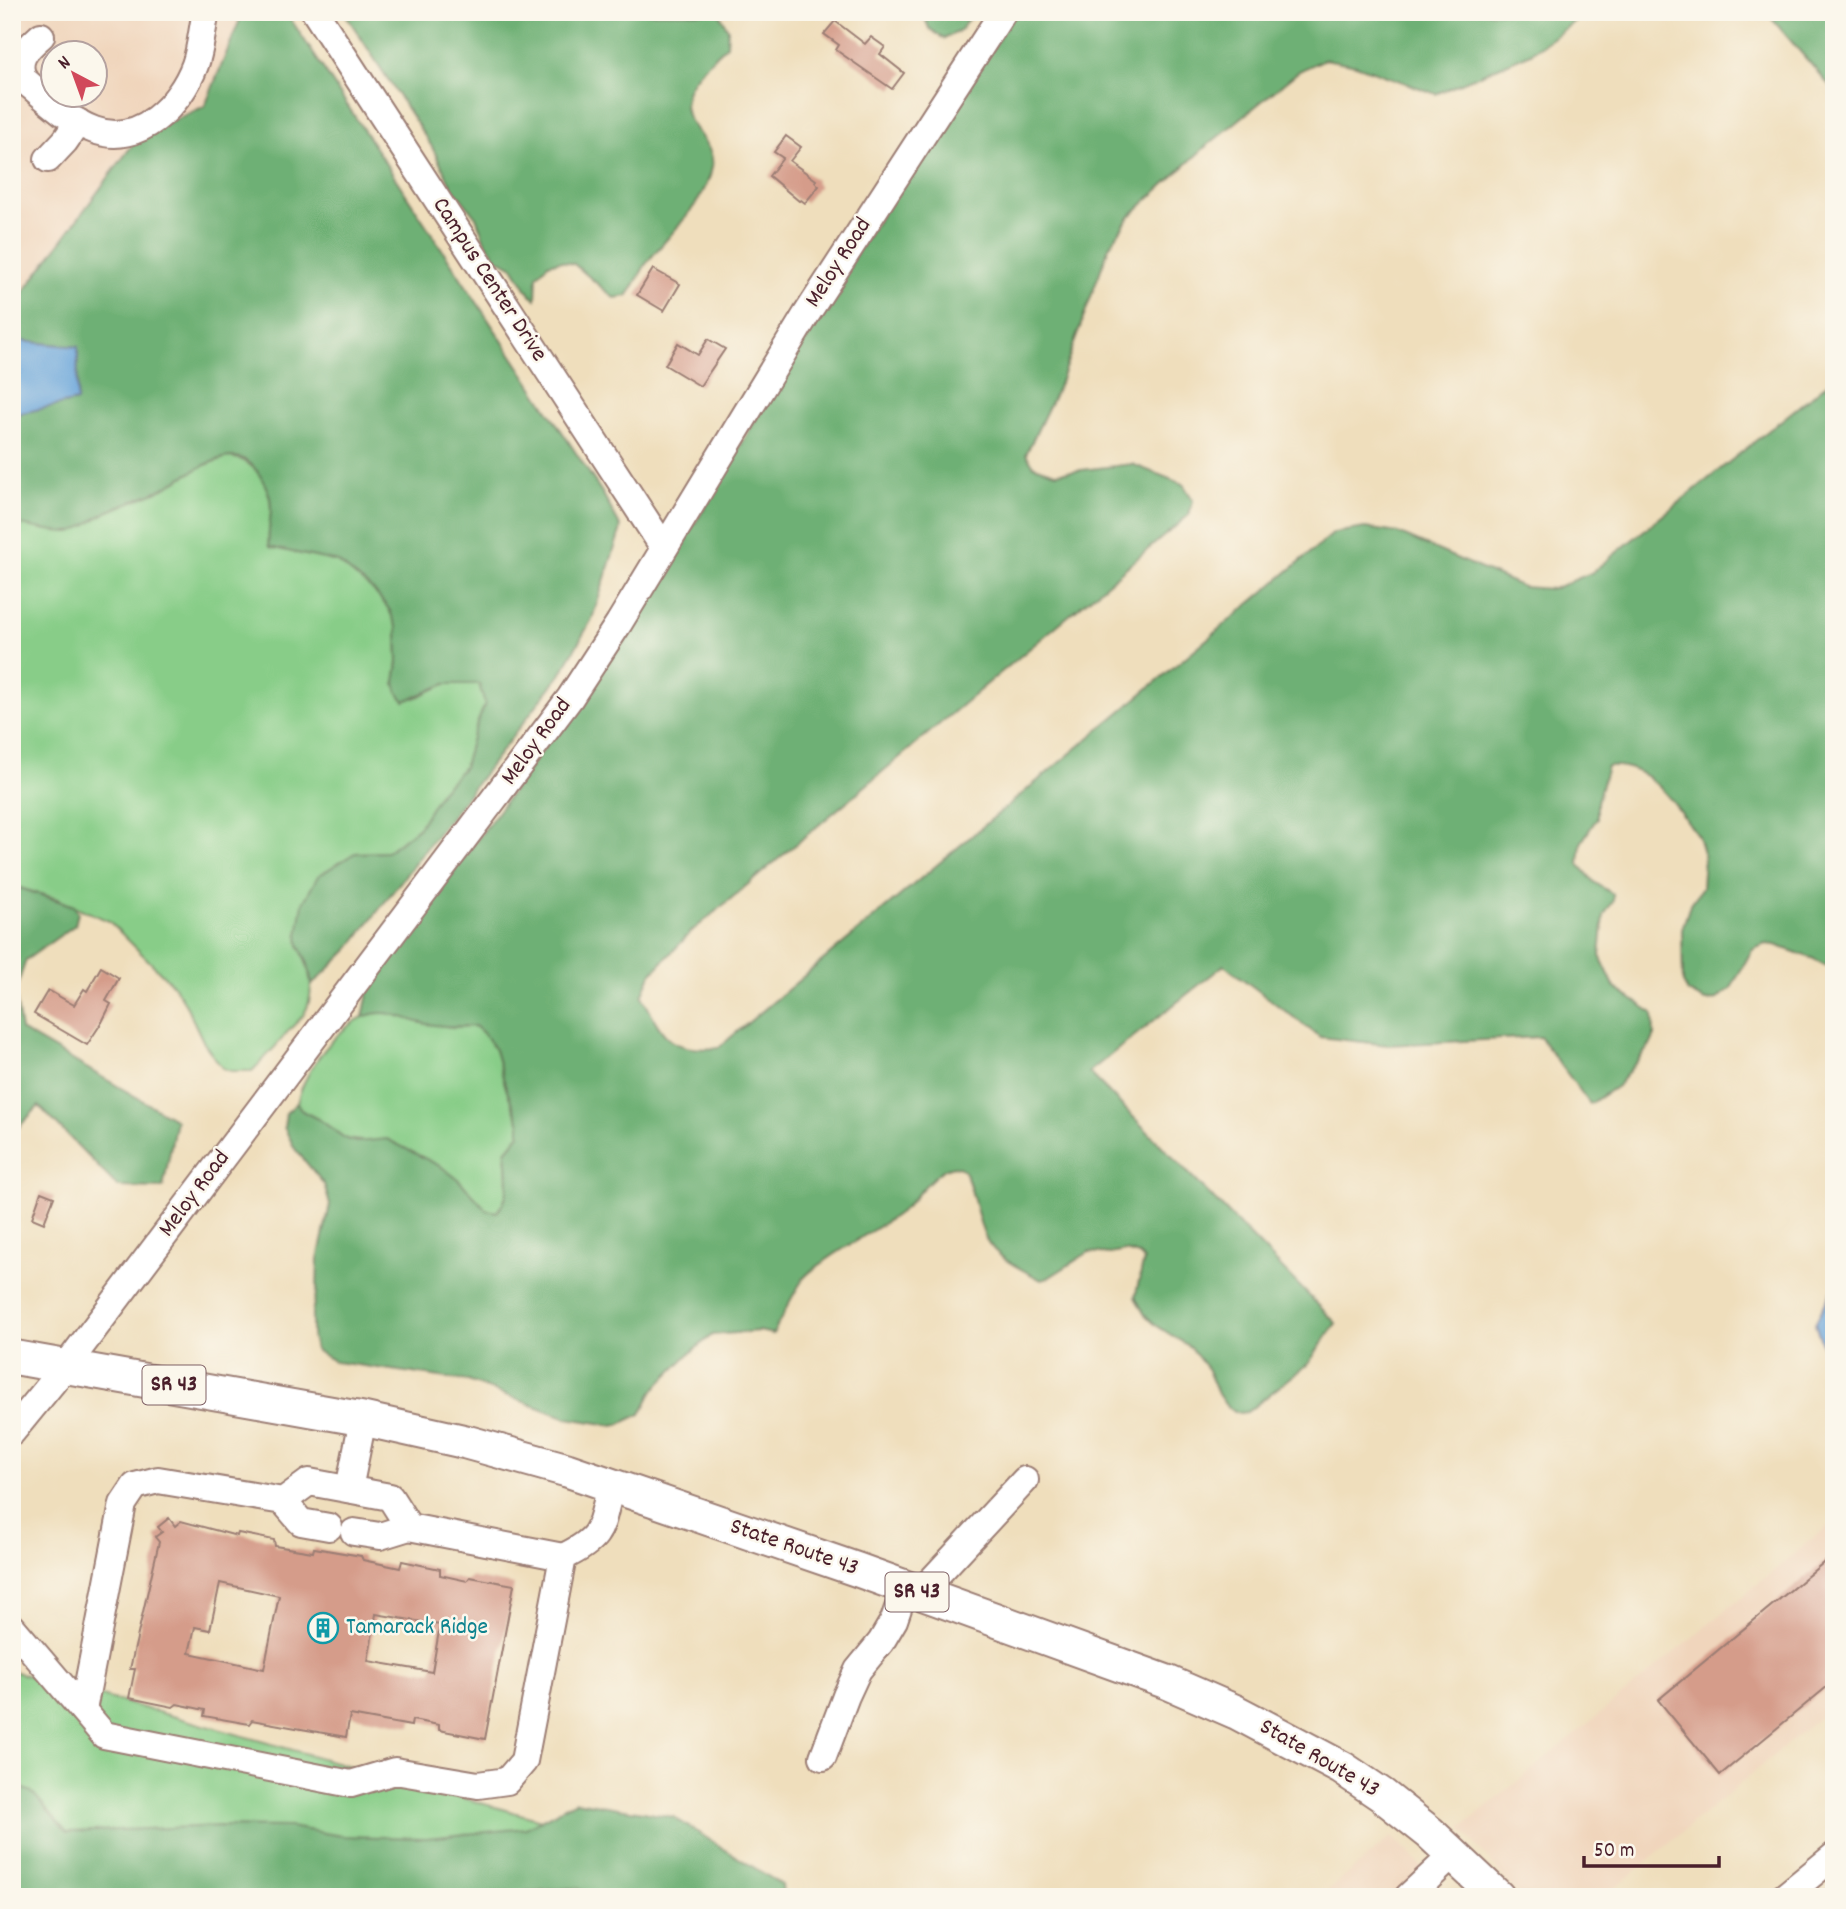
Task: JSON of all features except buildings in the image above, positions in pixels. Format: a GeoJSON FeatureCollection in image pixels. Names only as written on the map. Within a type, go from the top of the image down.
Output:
{"type":"FeatureCollection","features":[{"type":"Feature","properties":{"kind":"main road","name":"SR 43"},"geometry":{"type":"LineString","coordinates":[[12,1357],[66,1366]]}},
{"type":"Feature","properties":{"kind":"main road","name":"State Route 43"},"geometry":{"type":"LineString","coordinates":[[66,1366],[363,1419],[466,1442],[567,1470],[1167,1682],[1236,1712],[1342,1768],[1382,1795],[1498,1897]]}},
{"type":"Feature","properties":{"kind":"street"},"geometry":{"type":"LineString","coordinates":[[41,36],[21,57],[20,72],[24,80],[78,122],[108,135],[127,134],[147,125],[167,111],[180,95],[195,65],[206,12]]}},
{"type":"Feature","properties":{"kind":"street","name":"Campus Center Drive"},"geometry":{"type":"LineString","coordinates":[[315,12],[664,548]]}},
{"type":"Feature","properties":{"kind":"street","name":"Meloy Road"},"geometry":{"type":"LineString","coordinates":[[12,1432],[66,1366],[570,698],[806,315],[1003,12]]}},
{"type":"Feature","properties":{"kind":"street"},"geometry":{"type":"LineString","coordinates":[[48,159],[78,122]]}},
{"type":"Feature","properties":{"kind":"street"},"geometry":{"type":"LineString","coordinates":[[349,1489],[363,1419]]}},
{"type":"Feature","properties":{"kind":"street"},"geometry":{"type":"LineString","coordinates":[[83,1710],[123,1504],[135,1486],[158,1480],[283,1501],[301,1522],[380,1536],[409,1527],[563,1557],[587,1546],[600,1530],[611,1485]]}},
{"type":"Feature","properties":{"kind":"street"},"geometry":{"type":"LineString","coordinates":[[823,1757],[854,1678],[881,1642],[913,1591],[1025,1480]]}},
{"type":"Feature","properties":{"kind":"street"},"geometry":{"type":"LineString","coordinates":[[283,1501],[309,1482],[390,1497],[409,1527]]}},
{"type":"Feature","properties":{"kind":"street"},"geometry":{"type":"LineString","coordinates":[[12,1627],[104,1735],[351,1784],[395,1771],[478,1785],[507,1781],[524,1761],[563,1557]]}},
{"type":"Feature","properties":{"kind":"street"},"geometry":{"type":"LineString","coordinates":[[1408,1897],[1453,1855]]}},
{"type":"Feature","properties":{"kind":"street"},"geometry":{"type":"LineString","coordinates":[[1784,1897],[1834,1856]]}},
{"type":"Feature","properties":{"kind":"shaded area"},"geometry":{"type":"Polygon","coordinates":[[[12,12],[243,12],[205,106],[139,136],[23,293],[12,288],[12,12]]]}},
{"type":"Feature","properties":{"kind":"shaded area"},"geometry":{"type":"Polygon","coordinates":[[[1834,1521],[1834,1705],[1604,1897],[1521,1897],[1461,1828],[1834,1521]]]}},
{"type":"Feature","properties":{"kind":"shaded area"},"geometry":{"type":"Polygon","coordinates":[[[1391,1837],[1404,1847],[1447,1897],[1320,1897],[1391,1837]]]}},
{"type":"Feature","properties":{"kind":"green space"},"geometry":{"type":"Polygon","coordinates":[[[243,12],[286,12],[603,494],[621,528],[592,619],[560,675],[347,951],[312,985],[308,964],[299,945],[303,903],[318,876],[355,853],[387,852],[419,827],[441,791],[464,767],[485,704],[479,684],[445,684],[405,701],[398,693],[395,683],[398,662],[397,628],[389,609],[374,591],[338,562],[269,547],[270,496],[256,471],[240,458],[231,457],[209,463],[157,491],[103,514],[74,531],[57,531],[12,523],[12,415],[77,401],[78,347],[12,340],[12,288],[23,293],[139,136],[205,106],[243,12]]]}},
{"type":"Feature","properties":{"kind":"green space"},"geometry":{"type":"Polygon","coordinates":[[[344,12],[719,13],[728,29],[727,45],[696,76],[686,94],[685,104],[688,118],[708,148],[712,159],[709,180],[685,218],[646,264],[627,296],[614,298],[574,264],[560,261],[548,264],[537,276],[536,299],[530,295],[513,267],[497,258],[484,239],[476,217],[452,187],[432,147],[344,12]]]}},
{"type":"Feature","properties":{"kind":"green space"},"geometry":{"type":"Polygon","coordinates":[[[922,12],[973,12],[960,31],[944,39],[929,28],[922,12]]]}},
{"type":"Feature","properties":{"kind":"green space"},"geometry":{"type":"Polygon","coordinates":[[[1016,12],[1588,12],[1531,53],[1436,94],[1356,65],[1325,59],[1299,71],[1203,149],[1130,216],[1109,247],[1059,385],[1026,454],[1034,466],[1056,473],[1132,464],[1183,484],[1193,500],[1189,515],[691,932],[651,974],[642,996],[662,1031],[669,1039],[688,1048],[718,1048],[1334,533],[1365,528],[1398,533],[1523,587],[1553,589],[1591,573],[1834,378],[1834,970],[1814,959],[1765,944],[1752,950],[1731,988],[1716,1000],[1705,1001],[1688,992],[1683,983],[1682,929],[1690,905],[1702,888],[1704,856],[1698,836],[1671,799],[1650,779],[1637,771],[1607,766],[1597,802],[1597,818],[1581,843],[1579,864],[1594,882],[1613,894],[1613,901],[1604,915],[1600,956],[1615,988],[1653,1013],[1654,1037],[1617,1086],[1590,1104],[1540,1037],[1388,1045],[1320,1037],[1224,965],[1089,1072],[1336,1323],[1308,1364],[1247,1412],[1239,1413],[1227,1407],[1208,1370],[1190,1347],[1145,1315],[1135,1297],[1144,1260],[1139,1255],[1125,1251],[1110,1254],[1089,1252],[1041,1280],[1011,1263],[991,1246],[983,1232],[965,1173],[955,1166],[939,1173],[905,1208],[809,1273],[773,1334],[759,1331],[712,1335],[660,1383],[641,1414],[620,1424],[567,1418],[468,1381],[336,1362],[315,1350],[312,1336],[318,1259],[330,1205],[324,1184],[295,1149],[284,1127],[286,1113],[297,1103],[302,1111],[346,1139],[356,1142],[387,1139],[442,1167],[459,1180],[487,1210],[497,1212],[502,1205],[508,1183],[506,1151],[520,1134],[520,1123],[495,1050],[475,1026],[432,1025],[385,1013],[363,1017],[369,988],[617,648],[709,501],[815,315],[1016,12]]]}},
{"type":"Feature","properties":{"kind":"green space"},"geometry":{"type":"Polygon","coordinates":[[[1766,12],[1834,12],[1834,91],[1766,12]]]}},
{"type":"Feature","properties":{"kind":"green space"},"geometry":{"type":"Polygon","coordinates":[[[227,457],[246,462],[265,484],[271,503],[269,547],[338,562],[374,591],[389,609],[397,628],[398,662],[395,683],[415,698],[445,684],[479,683],[485,704],[464,767],[441,791],[419,827],[387,852],[355,853],[318,876],[299,945],[310,979],[308,1005],[301,1018],[252,1071],[222,1068],[204,1043],[174,986],[109,921],[55,898],[20,888],[12,895],[12,523],[72,532],[107,512],[227,457]]]}},
{"type":"Feature","properties":{"kind":"green space"},"geometry":{"type":"Polygon","coordinates":[[[20,888],[74,906],[78,913],[75,925],[26,960],[15,992],[21,1030],[176,1120],[163,1188],[118,1187],[39,1106],[12,1134],[12,895],[20,888]]]}},
{"type":"Feature","properties":{"kind":"green space"},"geometry":{"type":"Polygon","coordinates":[[[385,1011],[418,1022],[452,1027],[475,1026],[495,1050],[520,1123],[520,1134],[506,1151],[507,1191],[497,1212],[487,1210],[442,1167],[423,1158],[368,1142],[346,1139],[302,1111],[297,1103],[309,1073],[329,1044],[356,1021],[385,1011]]]}},
{"type":"Feature","properties":{"kind":"green space"},"geometry":{"type":"Polygon","coordinates":[[[12,1671],[744,1877],[744,1897],[12,1897],[12,1671]]]}},
{"type":"Feature","properties":{"kind":"green space"},"geometry":{"type":"Polygon","coordinates":[[[12,1784],[32,1792],[67,1832],[220,1826],[290,1827],[342,1836],[426,1838],[526,1828],[576,1801],[673,1817],[782,1885],[783,1897],[595,1897],[577,1888],[447,1897],[407,1897],[330,1890],[257,1897],[12,1897],[12,1784]]]}},
{"type":"Feature","properties":{"kind":"water"},"geometry":{"type":"Polygon","coordinates":[[[12,340],[78,347],[77,401],[12,415],[12,340]]]}},
{"type":"Feature","properties":{"kind":"water"},"geometry":{"type":"Polygon","coordinates":[[[1834,1287],[1834,1379],[1815,1323],[1834,1287]]]}},
{"type":"Feature","properties":{"kind":"place","name":"Tamarack Ridge"},"geometry":{"type":"Point","coordinates":[323,1628]}}]}
